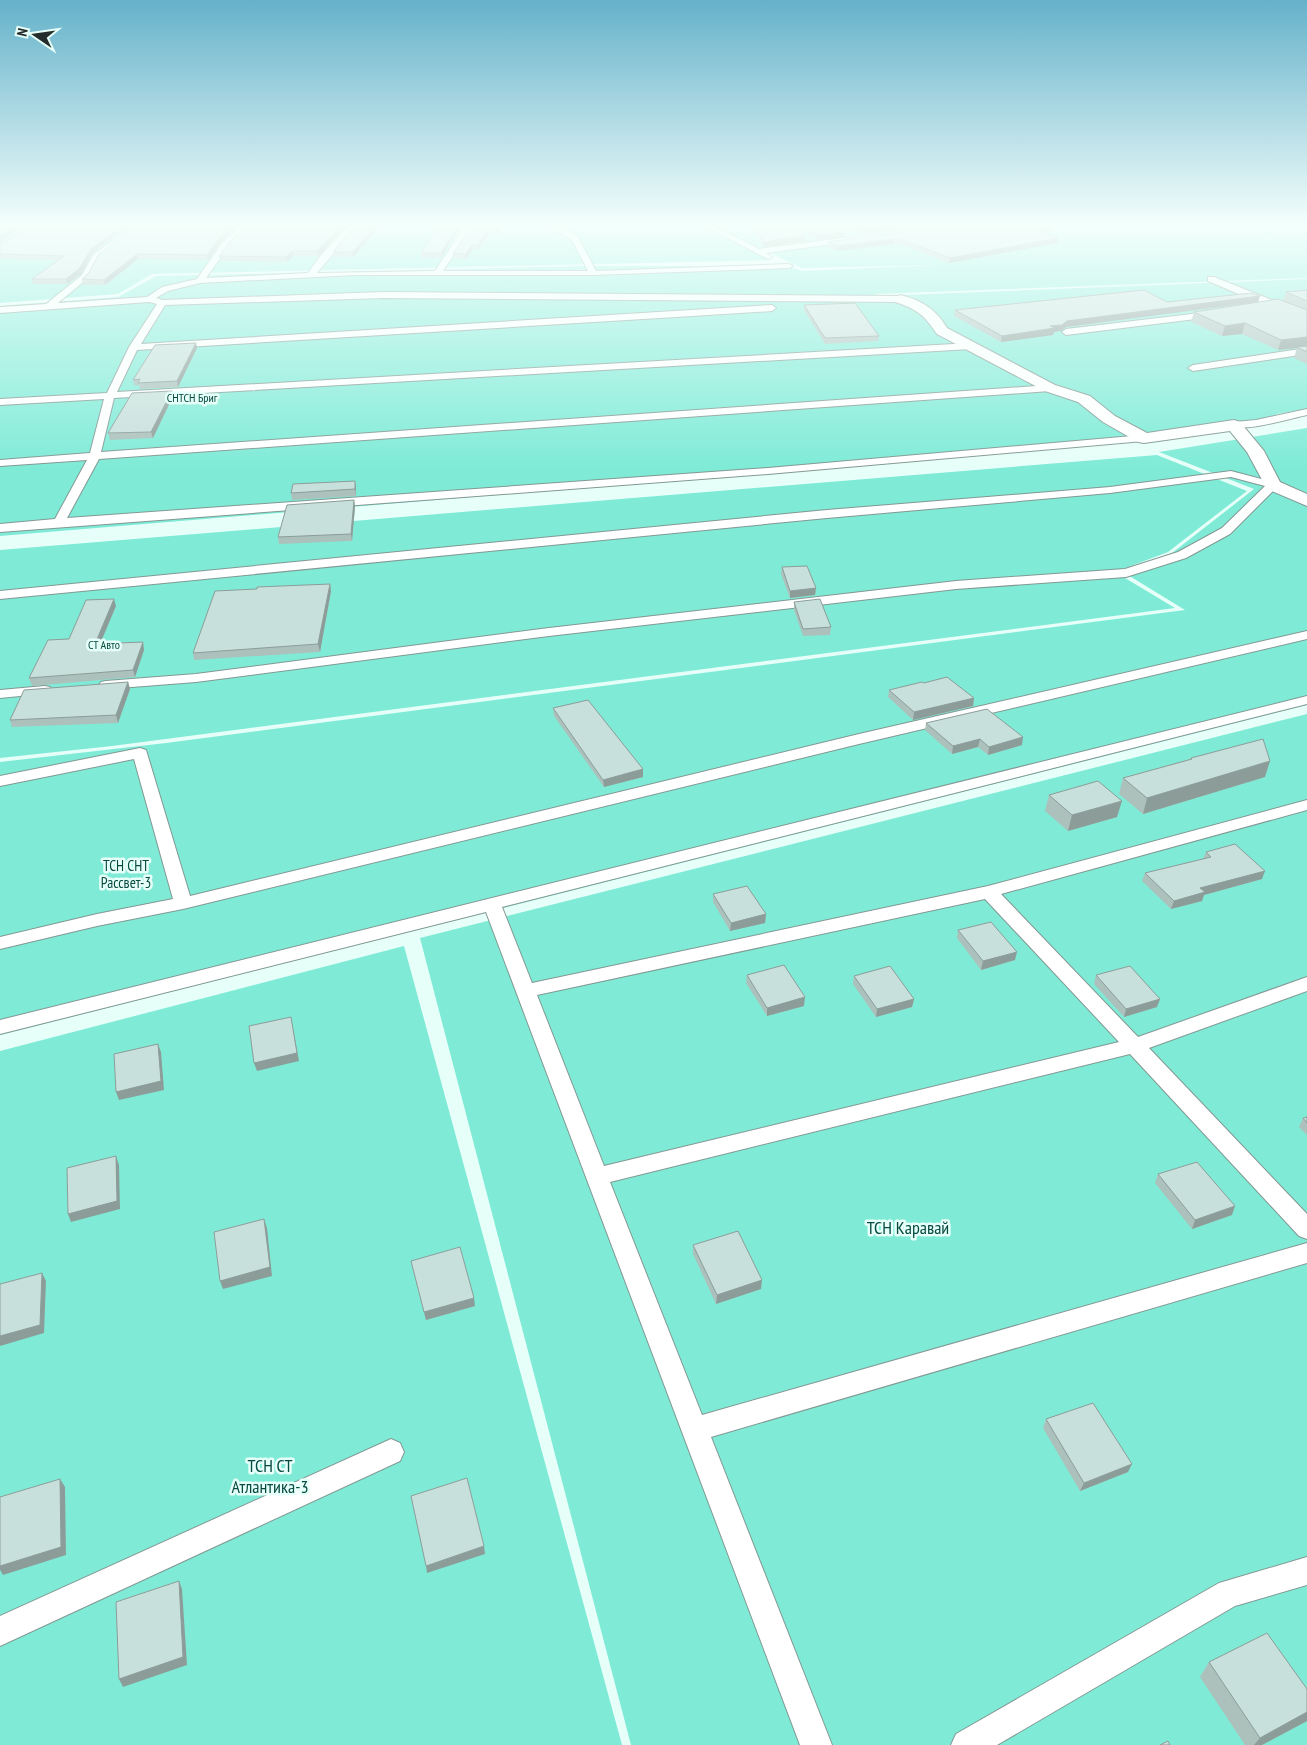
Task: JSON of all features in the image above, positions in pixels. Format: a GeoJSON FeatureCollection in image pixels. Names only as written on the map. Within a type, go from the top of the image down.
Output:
{"type":"FeatureCollection","features":[{"type":"Feature","properties":{"kind":"street"},"geometry":{"type":"LineString","coordinates":[[916,304],[923,307],[936,319],[942,331],[1050,388],[1084,399],[1108,419],[1144,438],[1234,425],[1255,452],[1273,485],[1307,501]]}},
{"type":"Feature","properties":{"kind":"lane"},"geometry":{"type":"LineString","coordinates":[[0,310],[71,304]]}},
{"type":"Feature","properties":{"kind":"lane"},"geometry":{"type":"LineString","coordinates":[[59,523],[95,456],[110,396],[134,347],[161,304]]}},
{"type":"Feature","properties":{"kind":"lane"},"geometry":{"type":"LineString","coordinates":[[134,347],[409,329],[649,317],[824,304]]}},
{"type":"Feature","properties":{"kind":"lane"},"geometry":{"type":"LineString","coordinates":[[1277,304],[1307,317]]}},
{"type":"Feature","properties":{"kind":"lane"},"geometry":{"type":"LineString","coordinates":[[1066,332],[1224,313]]}},
{"type":"Feature","properties":{"kind":"lane"},"geometry":{"type":"LineString","coordinates":[[0,402],[971,346]]}},
{"type":"Feature","properties":{"kind":"lane"},"geometry":{"type":"LineString","coordinates":[[1193,368],[1307,351]]}},
{"type":"Feature","properties":{"kind":"lane"},"geometry":{"type":"LineString","coordinates":[[0,463],[1050,388]]}},
{"type":"Feature","properties":{"kind":"lane"},"geometry":{"type":"LineString","coordinates":[[1234,425],[1256,423],[1307,412]]}},
{"type":"Feature","properties":{"kind":"lane"},"geometry":{"type":"LineString","coordinates":[[0,528],[768,471],[1144,438]]}},
{"type":"Feature","properties":{"kind":"lane"},"geometry":{"type":"LineString","coordinates":[[0,595],[827,514],[1110,490],[1231,474],[1273,485]]}},
{"type":"Feature","properties":{"kind":"lane"},"geometry":{"type":"LineString","coordinates":[[88,687],[196,678],[549,632],[956,585],[1126,573],[1182,555],[1226,532],[1273,485]]}},
{"type":"Feature","properties":{"kind":"lane"},"geometry":{"type":"LineString","coordinates":[[0,943],[97,920],[183,903],[859,739],[1307,635]]}},
{"type":"Feature","properties":{"kind":"lane"},"geometry":{"type":"LineString","coordinates":[[0,694],[59,689]]}},
{"type":"Feature","properties":{"kind":"lane"},"geometry":{"type":"LineString","coordinates":[[0,1027],[1307,700]]}},
{"type":"Feature","properties":{"kind":"lane"},"geometry":{"type":"LineString","coordinates":[[0,781],[140,753],[183,903]]}},
{"type":"Feature","properties":{"kind":"lane"},"geometry":{"type":"LineString","coordinates":[[526,991],[989,892],[1307,805]]}},
{"type":"Feature","properties":{"kind":"lane"},"geometry":{"type":"LineString","coordinates":[[989,892],[1307,1229]]}},
{"type":"Feature","properties":{"kind":"lane"},"geometry":{"type":"LineString","coordinates":[[492,904],[816,1745]]}},
{"type":"Feature","properties":{"kind":"lane"},"geometry":{"type":"LineString","coordinates":[[598,1176],[1134,1046],[1307,984]]}},
{"type":"Feature","properties":{"kind":"lane"},"geometry":{"type":"LineString","coordinates":[[695,1429],[1307,1253]]}},
{"type":"Feature","properties":{"kind":"lane"},"geometry":{"type":"LineString","coordinates":[[0,1631],[391,1452]]}},
{"type":"Feature","properties":{"kind":"lane"},"geometry":{"type":"LineString","coordinates":[[967,1745],[1229,1594],[1307,1571]]}},
{"type":"Feature","properties":{"kind":"green space","name":"СНТСН Бриг"},"geometry":{"type":"Polygon","coordinates":[[[21,304],[1307,304],[1307,409],[1277,414],[1272,418],[1223,425],[1137,442],[0,536],[0,306],[21,304]]]}},
{"type":"Feature","properties":{"kind":"green space","name":"ТСН СНТ Рассвет-3"},"geometry":{"type":"Polygon","coordinates":[[[1307,428],[1307,705],[0,1035],[0,762],[166,743],[1185,610],[1123,572],[1172,553],[1254,489],[1159,452],[1307,428]]]}},
{"type":"Feature","properties":{"kind":"green space","name":"СТ Авто"},"geometry":{"type":"Polygon","coordinates":[[[1157,455],[1247,491],[1168,552],[1115,572],[1175,608],[112,746],[0,758],[0,550],[1157,455]]]}},
{"type":"Feature","properties":{"kind":"green space","name":"ТСН Каравай"},"geometry":{"type":"Polygon","coordinates":[[[1307,714],[1307,1745],[631,1745],[420,938],[1307,714]]]}},
{"type":"Feature","properties":{"kind":"green space","name":"ТСН СТ Атлантика-3"},"geometry":{"type":"Polygon","coordinates":[[[404,946],[622,1745],[0,1745],[0,1051],[404,946]]]}},
{"type":"Feature","properties":{"kind":"building"},"geometry":{"type":"Polygon","coordinates":[[[856,304],[879,336],[825,338],[804,305],[856,304]]]}},
{"type":"Feature","properties":{"kind":"building"},"geometry":{"type":"Polygon","coordinates":[[[1008,304],[1195,304],[1067,321],[1062,325],[1050,326],[1055,328],[1002,336],[955,310],[1008,304]]]}},
{"type":"Feature","properties":{"kind":"building"},"geometry":{"type":"Polygon","coordinates":[[[1243,304],[1292,304],[1307,310],[1307,337],[1281,340],[1245,323],[1225,326],[1194,312],[1243,304]]]}},
{"type":"Feature","properties":{"kind":"building"},"geometry":{"type":"Polygon","coordinates":[[[196,343],[177,381],[138,383],[140,379],[133,380],[155,345],[196,343]]]}},
{"type":"Feature","properties":{"kind":"building"},"geometry":{"type":"Polygon","coordinates":[[[1307,346],[1307,352],[1297,347],[1307,346]]]}},
{"type":"Feature","properties":{"kind":"building"},"geometry":{"type":"Polygon","coordinates":[[[172,391],[151,432],[108,433],[132,393],[172,391]]]}},
{"type":"Feature","properties":{"kind":"building"},"geometry":{"type":"Polygon","coordinates":[[[355,481],[355,489],[291,493],[293,484],[355,481]]]}},
{"type":"Feature","properties":{"kind":"building"},"geometry":{"type":"Polygon","coordinates":[[[354,500],[351,534],[278,537],[287,505],[354,500]]]}},
{"type":"Feature","properties":{"kind":"building"},"geometry":{"type":"Polygon","coordinates":[[[807,566],[816,588],[790,591],[782,567],[807,566]]]}},
{"type":"Feature","properties":{"kind":"building"},"geometry":{"type":"Polygon","coordinates":[[[330,584],[318,644],[193,653],[215,591],[330,584]]]}},
{"type":"Feature","properties":{"kind":"building"},"geometry":{"type":"Polygon","coordinates":[[[114,599],[95,644],[143,642],[133,670],[29,678],[48,640],[69,639],[86,600],[114,599]]]}},
{"type":"Feature","properties":{"kind":"building"},"geometry":{"type":"Polygon","coordinates":[[[820,599],[831,627],[803,629],[794,602],[820,599]]]}},
{"type":"Feature","properties":{"kind":"building"},"geometry":{"type":"Polygon","coordinates":[[[947,677],[974,698],[914,712],[889,690],[924,683],[947,677]]]}},
{"type":"Feature","properties":{"kind":"building"},"geometry":{"type":"Polygon","coordinates":[[[128,682],[116,715],[10,720],[24,690],[128,682]]]}},
{"type":"Feature","properties":{"kind":"building"},"geometry":{"type":"Polygon","coordinates":[[[588,700],[643,769],[603,780],[553,708],[588,700]]]}},
{"type":"Feature","properties":{"kind":"building"},"geometry":{"type":"Polygon","coordinates":[[[987,709],[1023,737],[989,747],[980,739],[953,746],[926,723],[987,709]]]}},
{"type":"Feature","properties":{"kind":"building"},"geometry":{"type":"Polygon","coordinates":[[[1263,739],[1270,761],[1147,798],[1123,778],[1191,758],[1263,739]]]}},
{"type":"Feature","properties":{"kind":"building"},"geometry":{"type":"Polygon","coordinates":[[[1098,781],[1122,801],[1072,815],[1049,795],[1098,781]]]}},
{"type":"Feature","properties":{"kind":"building"},"geometry":{"type":"Polygon","coordinates":[[[1235,844],[1265,871],[1200,888],[1205,892],[1174,901],[1145,873],[1211,857],[1206,852],[1235,844]]]}},
{"type":"Feature","properties":{"kind":"building"},"geometry":{"type":"Polygon","coordinates":[[[747,886],[766,914],[731,923],[713,894],[747,886]]]}},
{"type":"Feature","properties":{"kind":"building"},"geometry":{"type":"Polygon","coordinates":[[[991,922],[1017,952],[983,961],[958,930],[991,922]]]}},
{"type":"Feature","properties":{"kind":"building"},"geometry":{"type":"Polygon","coordinates":[[[784,965],[805,997],[767,1008],[747,975],[784,965]]]}},
{"type":"Feature","properties":{"kind":"building"},"geometry":{"type":"Polygon","coordinates":[[[890,966],[914,999],[877,1009],[854,976],[890,966]]]}},
{"type":"Feature","properties":{"kind":"building"},"geometry":{"type":"Polygon","coordinates":[[[1130,966],[1160,999],[1126,1009],[1096,975],[1130,966]]]}},
{"type":"Feature","properties":{"kind":"building"},"geometry":{"type":"Polygon","coordinates":[[[291,1017],[297,1053],[254,1063],[249,1026],[291,1017]]]}},
{"type":"Feature","properties":{"kind":"building"},"geometry":{"type":"Polygon","coordinates":[[[158,1044],[161,1081],[116,1092],[114,1054],[158,1044]]]}},
{"type":"Feature","properties":{"kind":"building"},"geometry":{"type":"Polygon","coordinates":[[[116,1156],[117,1201],[68,1214],[67,1168],[116,1156]]]}},
{"type":"Feature","properties":{"kind":"building"},"geometry":{"type":"Polygon","coordinates":[[[1197,1162],[1235,1206],[1195,1220],[1158,1174],[1197,1162]]]}},
{"type":"Feature","properties":{"kind":"building"},"geometry":{"type":"Polygon","coordinates":[[[264,1219],[270,1267],[220,1281],[214,1232],[264,1219]]]}},
{"type":"Feature","properties":{"kind":"building"},"geometry":{"type":"Polygon","coordinates":[[[738,1231],[762,1280],[717,1295],[693,1245],[738,1231]]]}},
{"type":"Feature","properties":{"kind":"building"},"geometry":{"type":"Polygon","coordinates":[[[460,1247],[474,1298],[424,1312],[411,1261],[460,1247]]]}},
{"type":"Feature","properties":{"kind":"building"},"geometry":{"type":"Polygon","coordinates":[[[42,1273],[40,1325],[0,1336],[0,1284],[42,1273]]]}},
{"type":"Feature","properties":{"kind":"building"},"geometry":{"type":"Polygon","coordinates":[[[1093,1403],[1132,1464],[1084,1483],[1046,1419],[1093,1403]]]}},
{"type":"Feature","properties":{"kind":"building"},"geometry":{"type":"Polygon","coordinates":[[[467,1478],[484,1546],[426,1566],[411,1496],[467,1478]]]}},
{"type":"Feature","properties":{"kind":"building"},"geometry":{"type":"Polygon","coordinates":[[[60,1479],[61,1547],[0,1566],[0,1497],[60,1479]]]}},
{"type":"Feature","properties":{"kind":"building"},"geometry":{"type":"Polygon","coordinates":[[[179,1581],[183,1657],[119,1679],[116,1602],[179,1581]]]}},
{"type":"Feature","properties":{"kind":"building"},"geometry":{"type":"Polygon","coordinates":[[[1267,1633],[1307,1689],[1307,1712],[1260,1738],[1209,1662],[1267,1633]]]}},
{"type":"Feature","properties":{"kind":"building"},"geometry":{"type":"Polygon","coordinates":[[[1168,1741],[1170,1745],[1160,1745],[1168,1741]]]}}]}
